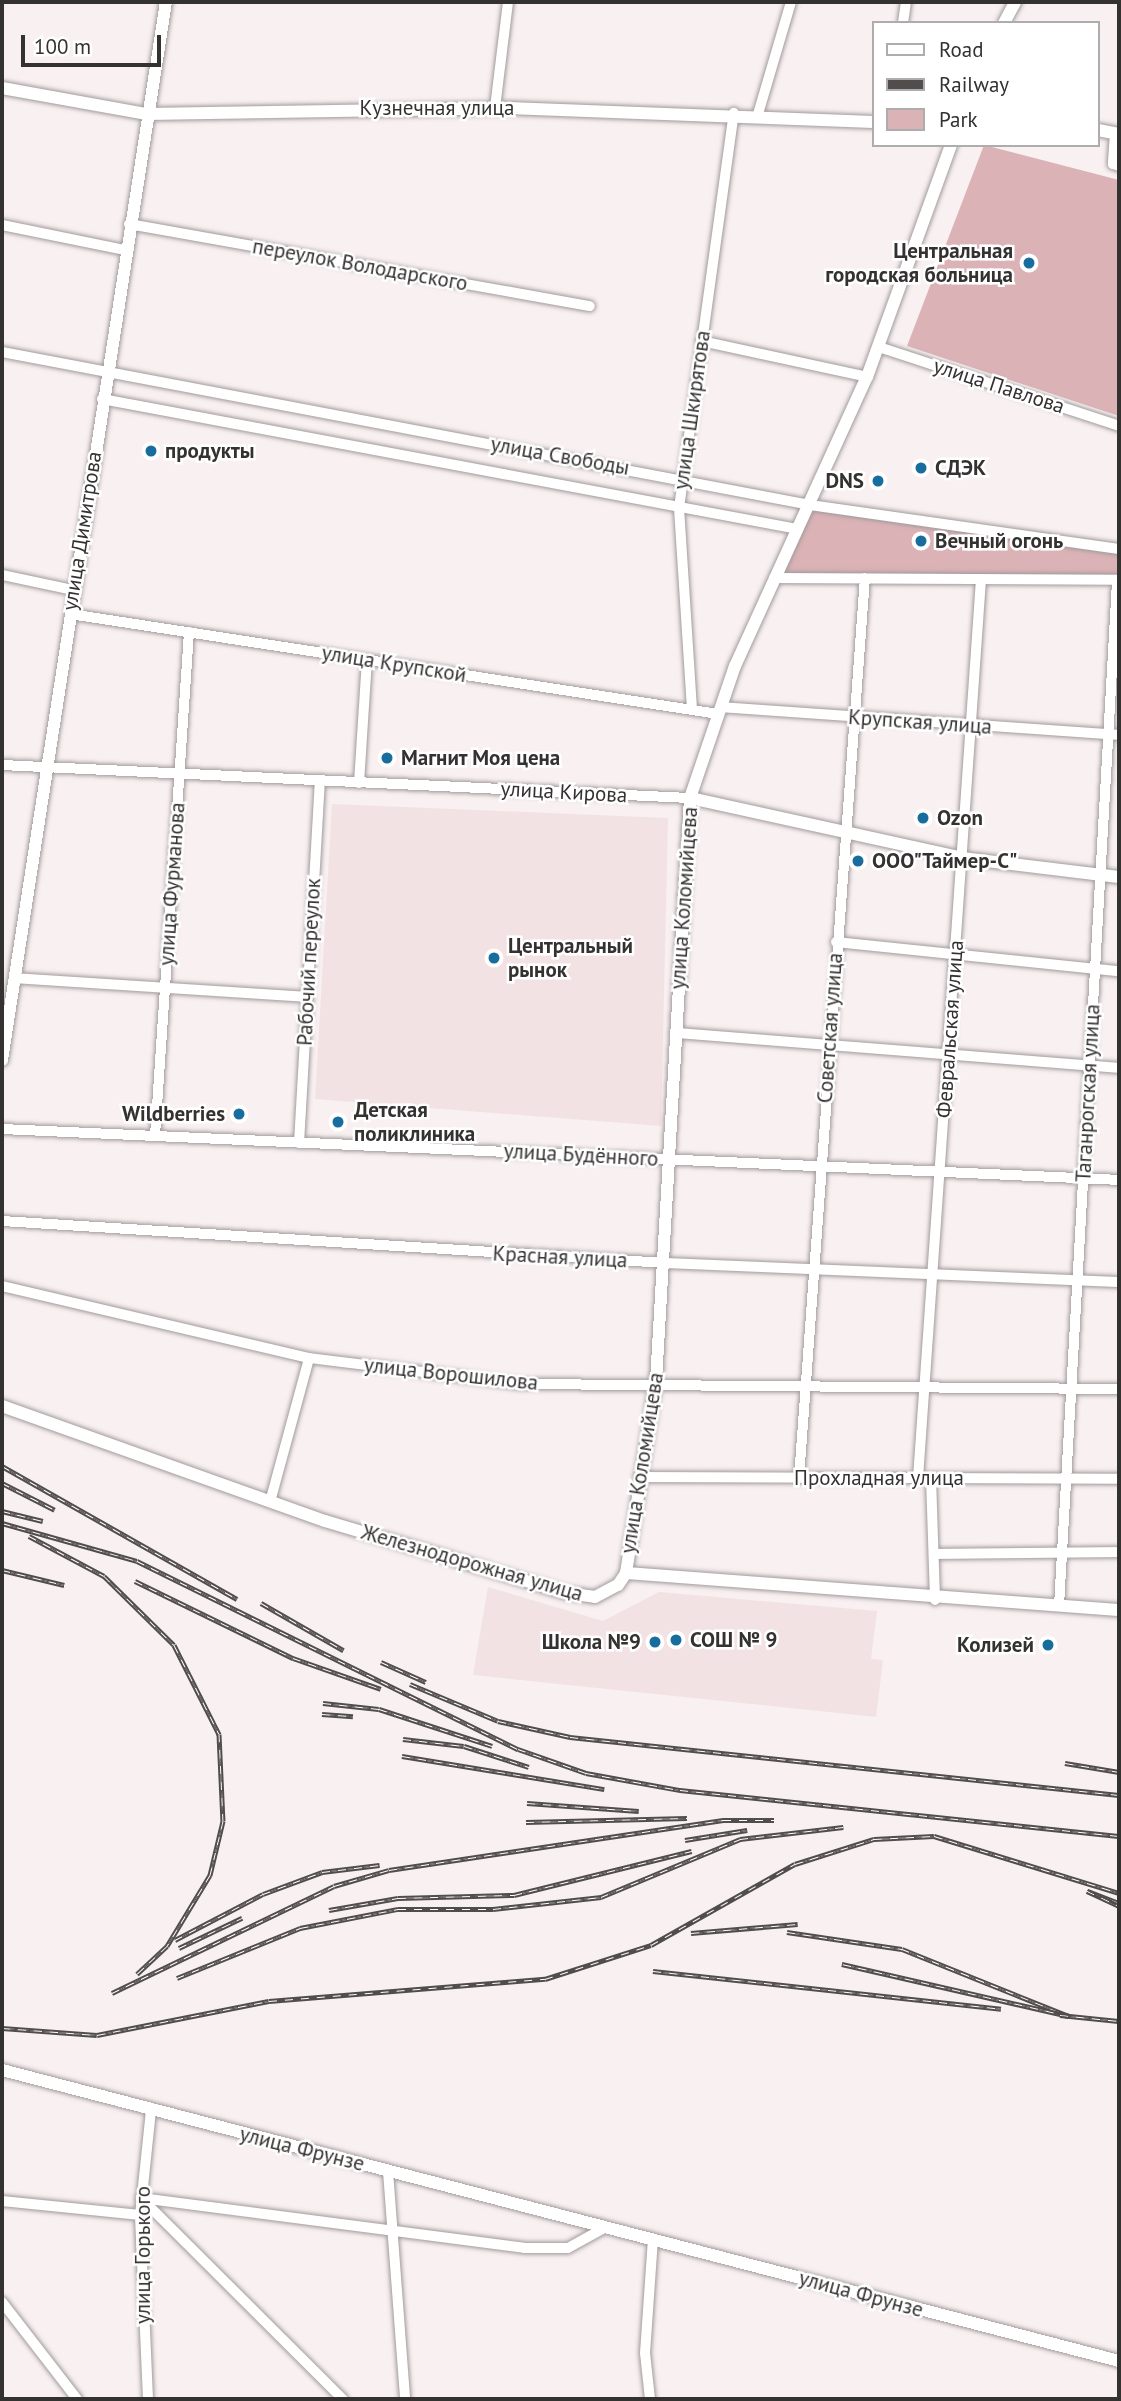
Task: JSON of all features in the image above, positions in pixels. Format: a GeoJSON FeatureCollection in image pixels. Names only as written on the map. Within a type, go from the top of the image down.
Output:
{"type":"FeatureCollection","features":[{"type":"Feature","properties":{"kind":"main road","name":"улица Димитрова"},"geometry":{"type":"LineString","coordinates":[[2,1060],[146,114],[166,2]]}},
{"type":"Feature","properties":{"kind":"main road"},"geometry":{"type":"LineString","coordinates":[[1005,21],[1015,2]]}},
{"type":"Feature","properties":{"kind":"main road","name":"Кузнечная улица"},"geometry":{"type":"LineString","coordinates":[[2,88],[146,114],[495,108],[734,112],[872,122]]}},
{"type":"Feature","properties":{"kind":"main road","name":"улица Коломийцева"},"geometry":{"type":"LineString","coordinates":[[626,1573],[656,1381],[665,1263],[668,1159],[690,798],[719,711],[774,578],[810,505],[879,346],[950,147]]}},
{"type":"Feature","properties":{"kind":"main road","name":"улица Кирова"},"geometry":{"type":"LineString","coordinates":[[690,798],[962,858],[1119,877]]}},
{"type":"Feature","properties":{"kind":"main road","name":"Железнодорожная улица"},"geometry":{"type":"LineString","coordinates":[[2,1406],[270,1502],[567,1592],[594,1597],[618,1585],[626,1573]]}},
{"type":"Feature","properties":{"kind":"main road"},"geometry":{"type":"LineString","coordinates":[[626,1573],[935,1600],[1119,1610]]}},
{"type":"Feature","properties":{"kind":"main road","name":"улица Фрунзе"},"geometry":{"type":"LineString","coordinates":[[2,2070],[601,2229],[653,2239],[1119,2361]]}},
{"type":"Feature","properties":{"kind":"street"},"geometry":{"type":"LineString","coordinates":[[495,108],[508,2]]}},
{"type":"Feature","properties":{"kind":"street"},"geometry":{"type":"LineString","coordinates":[[758,114],[791,2]]}},
{"type":"Feature","properties":{"kind":"street"},"geometry":{"type":"LineString","coordinates":[[903,21],[906,2]]}},
{"type":"Feature","properties":{"kind":"street","name":"улица Шкирятова"},"geometry":{"type":"LineString","coordinates":[[692,709],[678,508],[734,112]]}},
{"type":"Feature","properties":{"kind":"street"},"geometry":{"type":"LineString","coordinates":[[1117,134],[1113,164],[1119,166]]}},
{"type":"Feature","properties":{"kind":"street","name":"переулок Володарского"},"geometry":{"type":"LineString","coordinates":[[129,224],[590,306]]}},
{"type":"Feature","properties":{"kind":"street"},"geometry":{"type":"LineString","coordinates":[[2,225],[125,250]]}},
{"type":"Feature","properties":{"kind":"street"},"geometry":{"type":"LineString","coordinates":[[701,341],[866,377]]}},
{"type":"Feature","properties":{"kind":"street","name":"улица Павлова"},"geometry":{"type":"LineString","coordinates":[[879,346],[1119,426]]}},
{"type":"Feature","properties":{"kind":"street","name":"улица Свободы"},"geometry":{"type":"LineString","coordinates":[[2,352],[682,478],[810,505],[1119,549]]}},
{"type":"Feature","properties":{"kind":"street","name":"улица Свободы"},"geometry":{"type":"LineString","coordinates":[[102,399],[797,529]]}},
{"type":"Feature","properties":{"kind":"street"},"geometry":{"type":"LineString","coordinates":[[2,575],[73,590]]}},
{"type":"Feature","properties":{"kind":"street"},"geometry":{"type":"LineString","coordinates":[[774,578],[1118,580]]}},
{"type":"Feature","properties":{"kind":"street","name":"Советская улица"},"geometry":{"type":"LineString","coordinates":[[799,1478],[844,832],[865,579]]}},
{"type":"Feature","properties":{"kind":"street","name":"Февральская улица"},"geometry":{"type":"LineString","coordinates":[[918,1478],[981,579]]}},
{"type":"Feature","properties":{"kind":"street","name":"Таганрогская улица"},"geometry":{"type":"LineString","coordinates":[[1059,1606],[1100,876],[1114,734],[1118,580]]}},
{"type":"Feature","properties":{"kind":"street","name":"улица Крупской"},"geometry":{"type":"LineString","coordinates":[[70,614],[719,711]]}},
{"type":"Feature","properties":{"kind":"street","name":"улица Фурманова"},"geometry":{"type":"LineString","coordinates":[[155,1136],[189,632]]}},
{"type":"Feature","properties":{"kind":"street"},"geometry":{"type":"LineString","coordinates":[[359,783],[367,660]]}},
{"type":"Feature","properties":{"kind":"street","name":"Крупская улица"},"geometry":{"type":"LineString","coordinates":[[719,711],[1114,734]]}},
{"type":"Feature","properties":{"kind":"street","name":"улица Кирова"},"geometry":{"type":"LineString","coordinates":[[2,765],[690,798]]}},
{"type":"Feature","properties":{"kind":"street","name":"Рабочий переулок"},"geometry":{"type":"LineString","coordinates":[[299,1143],[320,781]]}},
{"type":"Feature","properties":{"kind":"street"},"geometry":{"type":"LineString","coordinates":[[836,942],[1119,971]]}},
{"type":"Feature","properties":{"kind":"street"},"geometry":{"type":"LineString","coordinates":[[14,978],[307,996]]}},
{"type":"Feature","properties":{"kind":"street"},"geometry":{"type":"LineString","coordinates":[[676,1033],[1119,1068]]}},
{"type":"Feature","properties":{"kind":"street","name":"улица Будённого"},"geometry":{"type":"LineString","coordinates":[[2,1129],[1119,1180]]}},
{"type":"Feature","properties":{"kind":"street","name":"Красная улица"},"geometry":{"type":"LineString","coordinates":[[2,1221],[665,1263],[1119,1282]]}},
{"type":"Feature","properties":{"kind":"street","name":"улица Ворошилова"},"geometry":{"type":"LineString","coordinates":[[2,1286],[309,1358],[522,1384],[656,1381],[1119,1389]]}},
{"type":"Feature","properties":{"kind":"street"},"geometry":{"type":"LineString","coordinates":[[270,1502],[309,1358]]}},
{"type":"Feature","properties":{"kind":"street","name":"Прохладная улица"},"geometry":{"type":"LineString","coordinates":[[639,1477],[1119,1479]]}},
{"type":"Feature","properties":{"kind":"street"},"geometry":{"type":"LineString","coordinates":[[931,1478],[935,1600]]}},
{"type":"Feature","properties":{"kind":"street"},"geometry":{"type":"LineString","coordinates":[[934,1554],[1119,1552]]}},
{"type":"Feature","properties":{"kind":"street","name":"улица Горького"},"geometry":{"type":"LineString","coordinates":[[148,2399],[140,2215],[151,2110]]}},
{"type":"Feature","properties":{"kind":"street"},"geometry":{"type":"LineString","coordinates":[[388,2171],[405,2399]]}},
{"type":"Feature","properties":{"kind":"street"},"geometry":{"type":"LineString","coordinates":[[141,2198],[392,2232],[568,2248],[601,2229]]}},
{"type":"Feature","properties":{"kind":"street"},"geometry":{"type":"LineString","coordinates":[[141,2198],[343,2399]]}},
{"type":"Feature","properties":{"kind":"street"},"geometry":{"type":"LineString","coordinates":[[2,2201],[140,2215]]}},
{"type":"Feature","properties":{"kind":"street"},"geometry":{"type":"LineString","coordinates":[[650,2399],[645,2341],[653,2239]]}},
{"type":"Feature","properties":{"kind":"street"},"geometry":{"type":"LineString","coordinates":[[2,2302],[77,2399]]}},
{"type":"Feature","properties":{"kind":"shaded area","name":"Центральный рынок"},"geometry":{"type":"Polygon","coordinates":[[[332,804],[668,818],[661,1126],[315,1099],[332,804]]]}},
{"type":"Feature","properties":{"kind":"shaded area","name":"СОШ № 9"},"geometry":{"type":"Polygon","coordinates":[[[488,1587],[603,1621],[659,1592],[877,1611],[871,1659],[883,1660],[876,1717],[473,1675],[488,1587]]]}},
{"type":"Feature","properties":{"kind":"green space","name":"Центральная городская больница"},"geometry":{"type":"Polygon","coordinates":[[[983,147],[1119,180],[1119,416],[907,346],[983,147]]]}},
{"type":"Feature","properties":{"kind":"green space"},"geometry":{"type":"Polygon","coordinates":[[[810,505],[1119,549],[1119,580],[774,578],[810,505]]]}},
{"type":"Feature","properties":{"kind":"railway"},"geometry":{"type":"LineString","coordinates":[[2,1466],[237,1599]]}},
{"type":"Feature","properties":{"kind":"railway"},"geometry":{"type":"LineString","coordinates":[[2,1483],[55,1510]]}},
{"type":"Feature","properties":{"kind":"railway"},"geometry":{"type":"LineString","coordinates":[[2,1511],[43,1521]]}},
{"type":"Feature","properties":{"kind":"railway"},"geometry":{"type":"LineString","coordinates":[[2,1523],[137,1561],[518,1749],[586,1773],[680,1790],[1119,1836]]}},
{"type":"Feature","properties":{"kind":"railway"},"geometry":{"type":"LineString","coordinates":[[29,1536],[104,1576],[174,1645],[219,1734],[223,1821],[210,1875],[167,1946],[137,1974]]}},
{"type":"Feature","properties":{"kind":"railway"},"geometry":{"type":"LineString","coordinates":[[2,1570],[64,1585]]}},
{"type":"Feature","properties":{"kind":"railway"},"geometry":{"type":"LineString","coordinates":[[135,1581],[293,1658],[381,1689]]}},
{"type":"Feature","properties":{"kind":"railway"},"geometry":{"type":"LineString","coordinates":[[261,1603],[343,1650]]}},
{"type":"Feature","properties":{"kind":"railway"},"geometry":{"type":"LineString","coordinates":[[381,1662],[426,1682]]}},
{"type":"Feature","properties":{"kind":"railway"},"geometry":{"type":"LineString","coordinates":[[410,1684],[498,1721],[570,1737],[1119,1795]]}},
{"type":"Feature","properties":{"kind":"railway"},"geometry":{"type":"LineString","coordinates":[[323,1703],[379,1709],[492,1746]]}},
{"type":"Feature","properties":{"kind":"railway"},"geometry":{"type":"LineString","coordinates":[[322,1714],[353,1716]]}},
{"type":"Feature","properties":{"kind":"railway"},"geometry":{"type":"LineString","coordinates":[[403,1739],[464,1746],[529,1767]]}},
{"type":"Feature","properties":{"kind":"railway"},"geometry":{"type":"LineString","coordinates":[[402,1756],[604,1789]]}},
{"type":"Feature","properties":{"kind":"railway"},"geometry":{"type":"LineString","coordinates":[[1065,1763],[1119,1772]]}},
{"type":"Feature","properties":{"kind":"railway"},"geometry":{"type":"LineString","coordinates":[[527,1803],[639,1811]]}},
{"type":"Feature","properties":{"kind":"railway"},"geometry":{"type":"LineString","coordinates":[[526,1822],[687,1818]]}},
{"type":"Feature","properties":{"kind":"railway"},"geometry":{"type":"LineString","coordinates":[[112,1993],[334,1886],[389,1870],[723,1820],[774,1820]]}},
{"type":"Feature","properties":{"kind":"railway"},"geometry":{"type":"LineString","coordinates":[[177,1978],[300,1928],[398,1909],[493,1909],[601,1897],[740,1839],[843,1827]]}},
{"type":"Feature","properties":{"kind":"railway"},"geometry":{"type":"LineString","coordinates":[[685,1840],[747,1830]]}},
{"type":"Feature","properties":{"kind":"railway"},"geometry":{"type":"LineString","coordinates":[[2,2028],[97,2035],[269,2001],[545,1979],[651,1945],[795,1864],[874,1839],[934,1836],[1119,1893]]}},
{"type":"Feature","properties":{"kind":"railway"},"geometry":{"type":"LineString","coordinates":[[329,1910],[398,1898],[514,1895],[692,1851]]}},
{"type":"Feature","properties":{"kind":"railway"},"geometry":{"type":"LineString","coordinates":[[175,1940],[263,1894],[322,1872],[380,1865]]}},
{"type":"Feature","properties":{"kind":"railway"},"geometry":{"type":"LineString","coordinates":[[1119,1903],[1087,1891],[1119,1906]]}},
{"type":"Feature","properties":{"kind":"railway"},"geometry":{"type":"LineString","coordinates":[[179,1948],[242,1918]]}},
{"type":"Feature","properties":{"kind":"railway"},"geometry":{"type":"LineString","coordinates":[[691,1933],[798,1924]]}},
{"type":"Feature","properties":{"kind":"railway"},"geometry":{"type":"LineString","coordinates":[[787,1932],[902,1949],[1069,2016],[842,1964]]}},
{"type":"Feature","properties":{"kind":"railway"},"geometry":{"type":"LineString","coordinates":[[653,1971],[1001,2009]]}},
{"type":"Feature","properties":{"kind":"railway"},"geometry":{"type":"LineString","coordinates":[[1060,2015],[1119,2021]]}},
{"type":"Feature","properties":{"kind":"place","name":"Центральная городская больница"},"geometry":{"type":"Point","coordinates":[1029,263]}},
{"type":"Feature","properties":{"kind":"place","name":"продукты"},"geometry":{"type":"Point","coordinates":[151,451]}},
{"type":"Feature","properties":{"kind":"place","name":"СДЭК"},"geometry":{"type":"Point","coordinates":[921,468]}},
{"type":"Feature","properties":{"kind":"place","name":"DNS"},"geometry":{"type":"Point","coordinates":[878,481]}},
{"type":"Feature","properties":{"kind":"place","name":"Вечный огонь"},"geometry":{"type":"Point","coordinates":[921,541]}},
{"type":"Feature","properties":{"kind":"place","name":"Магнит Моя цена"},"geometry":{"type":"Point","coordinates":[387,758]}},
{"type":"Feature","properties":{"kind":"place","name":"Ozon"},"geometry":{"type":"Point","coordinates":[923,818]}},
{"type":"Feature","properties":{"kind":"place","name":"ООО\"Таймер-С\""},"geometry":{"type":"Point","coordinates":[858,861]}},
{"type":"Feature","properties":{"kind":"place","name":"Центральный рынок"},"geometry":{"type":"Point","coordinates":[494,958]}},
{"type":"Feature","properties":{"kind":"place","name":"Wildberries"},"geometry":{"type":"Point","coordinates":[239,1114]}},
{"type":"Feature","properties":{"kind":"place","name":"Детская поликлиника"},"geometry":{"type":"Point","coordinates":[338,1122]}},
{"type":"Feature","properties":{"kind":"place","name":"СОШ № 9"},"geometry":{"type":"Point","coordinates":[676,1640]}},
{"type":"Feature","properties":{"kind":"place","name":"Школа №9"},"geometry":{"type":"Point","coordinates":[655,1642]}},
{"type":"Feature","properties":{"kind":"place","name":"Колизей"},"geometry":{"type":"Point","coordinates":[1048,1645]}}]}
